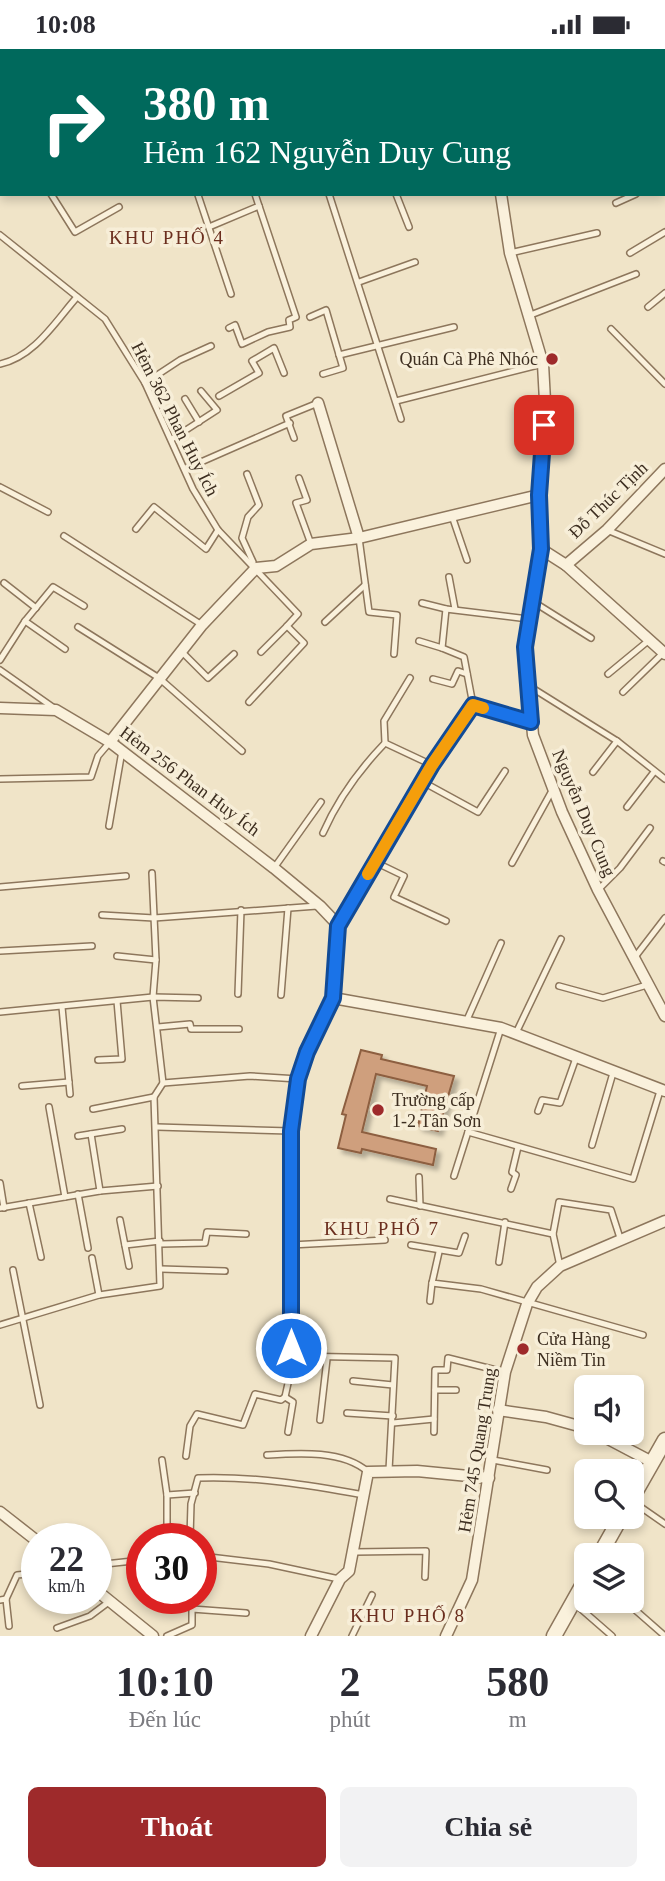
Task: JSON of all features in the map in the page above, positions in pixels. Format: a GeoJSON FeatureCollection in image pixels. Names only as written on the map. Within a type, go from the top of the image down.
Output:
{"type":"FeatureCollection","features":[{"type":"Feature","properties":{"kind":"street","name":"Nguyễn Duy Cung"},"geometry":{"type":"LineString","coordinates":[[501,196],[510,253],[542,364],[545,401],[539,495],[541,549],[528,619],[526,685],[535,744],[598,890],[665,1016]]}},
{"type":"Feature","properties":{"kind":"street"},"geometry":{"type":"LineString","coordinates":[[318,403],[359,538]]}},
{"type":"Feature","properties":{"kind":"street","name":"Đỗ Thúc Tịnh"},"geometry":{"type":"LineString","coordinates":[[541,549],[566,565],[607,530],[664,472]]}},
{"type":"Feature","properties":{"kind":"street"},"geometry":{"type":"LineString","coordinates":[[110,742],[202,625],[256,569],[276,566],[312,544],[359,538],[539,495]]}},
{"type":"Feature","properties":{"kind":"street"},"geometry":{"type":"LineString","coordinates":[[566,565],[664,653]]}},
{"type":"Feature","properties":{"kind":"street"},"geometry":{"type":"LineString","coordinates":[[294,1356],[291,1131],[298,1079],[316,1031],[333,998],[338,926],[432,765],[473,705],[531,722]]}},
{"type":"Feature","properties":{"kind":"street"},"geometry":{"type":"LineString","coordinates":[[0,708],[56,709]]}},
{"type":"Feature","properties":{"kind":"street","name":"Hẻm 256 Phan Huy Ích"},"geometry":{"type":"LineString","coordinates":[[56,709],[122,751],[274,868],[320,906],[338,926]]}},
{"type":"Feature","properties":{"kind":"street"},"geometry":{"type":"LineString","coordinates":[[333,998],[404,1008],[466,1023],[501,1028],[663,1091]]}},
{"type":"Feature","properties":{"kind":"street","name":"Hẻm 745 Quang Trung"},"geometry":{"type":"LineString","coordinates":[[446,1636],[472,1580],[505,1372],[527,1304],[537,1287],[560,1266],[665,1221]]}},
{"type":"Feature","properties":{"kind":"street"},"geometry":{"type":"LineString","coordinates":[[498,1410],[546,1417],[574,1425]]}},
{"type":"Feature","properties":{"kind":"street"},"geometry":{"type":"LineString","coordinates":[[644,1477],[665,1440]]}},
{"type":"Feature","properties":{"kind":"street"},"geometry":{"type":"LineString","coordinates":[[620,1445],[652,1462]]}},
{"type":"Feature","properties":{"kind":"street"},"geometry":{"type":"LineString","coordinates":[[311,1636],[340,1579],[349,1571],[355,1552],[368,1472],[417,1471],[489,1478]]}},
{"type":"Feature","properties":{"kind":"street"},"geometry":{"type":"LineString","coordinates":[[0,1511],[21,1528]]}},
{"type":"Feature","properties":{"kind":"street"},"geometry":{"type":"LineString","coordinates":[[554,1636],[573,1602]]}},
{"type":"Feature","properties":{"kind":"street"},"geometry":{"type":"LineString","coordinates":[[112,1603],[153,1636]]}},
{"type":"Feature","properties":{"kind":"lane"},"geometry":{"type":"LineString","coordinates":[[52,196],[75,232],[119,207]]}},
{"type":"Feature","properties":{"kind":"lane"},"geometry":{"type":"LineString","coordinates":[[198,196],[231,294]]}},
{"type":"Feature","properties":{"kind":"lane"},"geometry":{"type":"LineString","coordinates":[[229,328],[235,325],[242,344],[268,332],[290,327],[289,320],[296,317],[256,196]]}},
{"type":"Feature","properties":{"kind":"lane"},"geometry":{"type":"LineString","coordinates":[[330,196],[401,419]]}},
{"type":"Feature","properties":{"kind":"lane"},"geometry":{"type":"LineString","coordinates":[[397,196],[409,227]]}},
{"type":"Feature","properties":{"kind":"lane"},"geometry":{"type":"LineString","coordinates":[[616,203],[632,196]]}},
{"type":"Feature","properties":{"kind":"lane"},"geometry":{"type":"LineString","coordinates":[[209,227],[259,206]]}},
{"type":"Feature","properties":{"kind":"lane"},"geometry":{"type":"LineString","coordinates":[[630,253],[665,232]]}},
{"type":"Feature","properties":{"kind":"lane"},"geometry":{"type":"LineString","coordinates":[[510,253],[597,233]]}},
{"type":"Feature","properties":{"kind":"lane","name":"Hẻm 362 Phan Huy Ích"},"geometry":{"type":"LineString","coordinates":[[0,235],[105,319],[145,383],[185,469],[218,530],[298,614],[287,626]]}},
{"type":"Feature","properties":{"kind":"lane"},"geometry":{"type":"LineString","coordinates":[[359,282],[415,262]]}},
{"type":"Feature","properties":{"kind":"lane"},"geometry":{"type":"LineString","coordinates":[[528,316],[636,274]]}},
{"type":"Feature","properties":{"kind":"lane"},"geometry":{"type":"LineString","coordinates":[[648,307],[665,293]]}},
{"type":"Feature","properties":{"kind":"lane"},"geometry":{"type":"LineString","coordinates":[[0,363],[16,361],[32,349],[77,297]]}},
{"type":"Feature","properties":{"kind":"lane"},"geometry":{"type":"LineString","coordinates":[[310,317],[326,310],[343,368],[323,374]]}},
{"type":"Feature","properties":{"kind":"lane"},"geometry":{"type":"LineString","coordinates":[[339,355],[454,327]]}},
{"type":"Feature","properties":{"kind":"lane"},"geometry":{"type":"LineString","coordinates":[[611,329],[665,384]]}},
{"type":"Feature","properties":{"kind":"lane"},"geometry":{"type":"LineString","coordinates":[[268,332],[284,373]]}},
{"type":"Feature","properties":{"kind":"lane"},"geometry":{"type":"LineString","coordinates":[[145,383],[180,360],[211,346]]}},
{"type":"Feature","properties":{"kind":"lane"},"geometry":{"type":"LineString","coordinates":[[219,396],[259,373],[253,361],[274,348]]}},
{"type":"Feature","properties":{"kind":"lane"},"geometry":{"type":"LineString","coordinates":[[396,401],[542,364]]}},
{"type":"Feature","properties":{"kind":"lane"},"geometry":{"type":"LineString","coordinates":[[172,439],[217,410],[201,390]]}},
{"type":"Feature","properties":{"kind":"lane"},"geometry":{"type":"LineString","coordinates":[[185,399],[199,422]]}},
{"type":"Feature","properties":{"kind":"lane"},"geometry":{"type":"LineString","coordinates":[[294,438],[286,416],[318,403]]}},
{"type":"Feature","properties":{"kind":"lane"},"geometry":{"type":"LineString","coordinates":[[185,469],[290,423]]}},
{"type":"Feature","properties":{"kind":"lane"},"geometry":{"type":"LineString","coordinates":[[247,474],[258,505],[248,517],[242,538],[256,569]]}},
{"type":"Feature","properties":{"kind":"lane"},"geometry":{"type":"LineString","coordinates":[[299,478],[307,500],[296,503],[312,544]]}},
{"type":"Feature","properties":{"kind":"lane"},"geometry":{"type":"LineString","coordinates":[[0,487],[48,512]]}},
{"type":"Feature","properties":{"kind":"lane"},"geometry":{"type":"LineString","coordinates":[[136,529],[154,507],[206,549],[218,530]]}},
{"type":"Feature","properties":{"kind":"lane"},"geometry":{"type":"LineString","coordinates":[[452,516],[467,560]]}},
{"type":"Feature","properties":{"kind":"lane"},"geometry":{"type":"LineString","coordinates":[[607,530],[665,554]]}},
{"type":"Feature","properties":{"kind":"lane"},"geometry":{"type":"LineString","coordinates":[[64,536],[202,625]]}},
{"type":"Feature","properties":{"kind":"lane"},"geometry":{"type":"LineString","coordinates":[[359,538],[369,612],[397,615],[394,654]]}},
{"type":"Feature","properties":{"kind":"lane"},"geometry":{"type":"LineString","coordinates":[[449,577],[455,609]]}},
{"type":"Feature","properties":{"kind":"lane"},"geometry":{"type":"LineString","coordinates":[[4,583],[36,608]]}},
{"type":"Feature","properties":{"kind":"lane"},"geometry":{"type":"LineString","coordinates":[[325,622],[365,585]]}},
{"type":"Feature","properties":{"kind":"lane"},"geometry":{"type":"LineString","coordinates":[[0,660],[25,621],[53,587],[84,607]]}},
{"type":"Feature","properties":{"kind":"lane"},"geometry":{"type":"LineString","coordinates":[[532,601],[592,638]]}},
{"type":"Feature","properties":{"kind":"lane"},"geometry":{"type":"LineString","coordinates":[[422,603],[446,609],[528,619]]}},
{"type":"Feature","properties":{"kind":"lane"},"geometry":{"type":"LineString","coordinates":[[442,648],[446,609]]}},
{"type":"Feature","properties":{"kind":"lane"},"geometry":{"type":"LineString","coordinates":[[25,621],[65,649]]}},
{"type":"Feature","properties":{"kind":"lane"},"geometry":{"type":"LineString","coordinates":[[249,702],[304,643],[287,626],[261,652]]}},
{"type":"Feature","properties":{"kind":"lane"},"geometry":{"type":"LineString","coordinates":[[78,627],[159,678],[242,751]]}},
{"type":"Feature","properties":{"kind":"lane"},"geometry":{"type":"LineString","coordinates":[[419,641],[464,657],[473,705]]}},
{"type":"Feature","properties":{"kind":"lane"},"geometry":{"type":"LineString","coordinates":[[608,674],[648,641]]}},
{"type":"Feature","properties":{"kind":"lane"},"geometry":{"type":"LineString","coordinates":[[182,652],[208,678],[234,654]]}},
{"type":"Feature","properties":{"kind":"lane"},"geometry":{"type":"LineString","coordinates":[[623,692],[664,653]]}},
{"type":"Feature","properties":{"kind":"lane"},"geometry":{"type":"LineString","coordinates":[[0,670],[56,709]]}},
{"type":"Feature","properties":{"kind":"lane"},"geometry":{"type":"LineString","coordinates":[[433,679],[452,684],[458,671],[467,674]]}},
{"type":"Feature","properties":{"kind":"lane"},"geometry":{"type":"LineString","coordinates":[[323,834],[337,803],[366,763],[385,743],[384,722],[410,678]]}},
{"type":"Feature","properties":{"kind":"lane"},"geometry":{"type":"LineString","coordinates":[[526,685],[617,741],[665,779]]}},
{"type":"Feature","properties":{"kind":"lane"},"geometry":{"type":"LineString","coordinates":[[593,772],[617,741]]}},
{"type":"Feature","properties":{"kind":"lane"},"geometry":{"type":"LineString","coordinates":[[0,779],[91,777],[98,756],[110,742]]}},
{"type":"Feature","properties":{"kind":"lane"},"geometry":{"type":"LineString","coordinates":[[385,743],[432,765]]}},
{"type":"Feature","properties":{"kind":"lane"},"geometry":{"type":"LineString","coordinates":[[109,826],[122,751]]}},
{"type":"Feature","properties":{"kind":"lane"},"geometry":{"type":"LineString","coordinates":[[423,782],[478,812],[505,771]]}},
{"type":"Feature","properties":{"kind":"lane"},"geometry":{"type":"LineString","coordinates":[[627,807],[654,772]]}},
{"type":"Feature","properties":{"kind":"lane"},"geometry":{"type":"LineString","coordinates":[[512,863],[553,789]]}},
{"type":"Feature","properties":{"kind":"lane"},"geometry":{"type":"LineString","coordinates":[[274,868],[321,802]]}},
{"type":"Feature","properties":{"kind":"lane"},"geometry":{"type":"LineString","coordinates":[[598,890],[620,868],[650,828]]}},
{"type":"Feature","properties":{"kind":"lane"},"geometry":{"type":"LineString","coordinates":[[375,862],[404,876],[394,897],[446,921]]}},
{"type":"Feature","properties":{"kind":"lane"},"geometry":{"type":"LineString","coordinates":[[0,1325],[99,1295],[160,1286],[161,1243],[154,1097],[163,1083],[153,997],[156,960],[152,873]]}},
{"type":"Feature","properties":{"kind":"lane"},"geometry":{"type":"LineString","coordinates":[[0,887],[126,876]]}},
{"type":"Feature","properties":{"kind":"lane"},"geometry":{"type":"LineString","coordinates":[[102,915],[154,918],[320,906]]}},
{"type":"Feature","properties":{"kind":"lane"},"geometry":{"type":"LineString","coordinates":[[281,995],[288,908]]}},
{"type":"Feature","properties":{"kind":"lane"},"geometry":{"type":"LineString","coordinates":[[238,994],[241,910]]}},
{"type":"Feature","properties":{"kind":"lane"},"geometry":{"type":"LineString","coordinates":[[633,959],[665,918]]}},
{"type":"Feature","properties":{"kind":"lane"},"geometry":{"type":"LineString","coordinates":[[516,1033],[561,939]]}},
{"type":"Feature","properties":{"kind":"lane"},"geometry":{"type":"LineString","coordinates":[[466,1023],[501,943]]}},
{"type":"Feature","properties":{"kind":"lane"},"geometry":{"type":"LineString","coordinates":[[0,951],[92,946]]}},
{"type":"Feature","properties":{"kind":"lane"},"geometry":{"type":"LineString","coordinates":[[117,956],[156,960]]}},
{"type":"Feature","properties":{"kind":"lane"},"geometry":{"type":"LineString","coordinates":[[559,986],[603,998],[647,985]]}},
{"type":"Feature","properties":{"kind":"lane"},"geometry":{"type":"LineString","coordinates":[[0,1012],[153,997],[198,998]]}},
{"type":"Feature","properties":{"kind":"lane"},"geometry":{"type":"LineString","coordinates":[[98,1060],[122,1059],[117,1001]]}},
{"type":"Feature","properties":{"kind":"lane"},"geometry":{"type":"LineString","coordinates":[[62,1007],[70,1094]]}},
{"type":"Feature","properties":{"kind":"lane"},"geometry":{"type":"LineString","coordinates":[[158,1027],[190,1024],[191,1029],[239,1029]]}},
{"type":"Feature","properties":{"kind":"lane"},"geometry":{"type":"LineString","coordinates":[[454,1176],[501,1028]]}},
{"type":"Feature","properties":{"kind":"lane"},"geometry":{"type":"LineString","coordinates":[[538,1111],[542,1100],[560,1103],[576,1058]]}},
{"type":"Feature","properties":{"kind":"lane"},"geometry":{"type":"LineString","coordinates":[[592,1145],[613,1073]]}},
{"type":"Feature","properties":{"kind":"lane"},"geometry":{"type":"LineString","coordinates":[[163,1083],[250,1076],[298,1079]]}},
{"type":"Feature","properties":{"kind":"lane"},"geometry":{"type":"LineString","coordinates":[[22,1086],[69,1082]]}},
{"type":"Feature","properties":{"kind":"lane"},"geometry":{"type":"LineString","coordinates":[[468,1132],[633,1179],[663,1091]]}},
{"type":"Feature","properties":{"kind":"lane"},"geometry":{"type":"LineString","coordinates":[[93,1109],[154,1097]]}},
{"type":"Feature","properties":{"kind":"lane"},"geometry":{"type":"LineString","coordinates":[[49,1107],[65,1197]]}},
{"type":"Feature","properties":{"kind":"lane"},"geometry":{"type":"LineString","coordinates":[[157,1127],[291,1131]]}},
{"type":"Feature","properties":{"kind":"lane"},"geometry":{"type":"LineString","coordinates":[[78,1136],[122,1129]]}},
{"type":"Feature","properties":{"kind":"lane"},"geometry":{"type":"LineString","coordinates":[[91,1134],[100,1191]]}},
{"type":"Feature","properties":{"kind":"lane"},"geometry":{"type":"LineString","coordinates":[[511,1189],[516,1175],[512,1171],[518,1147]]}},
{"type":"Feature","properties":{"kind":"lane"},"geometry":{"type":"LineString","coordinates":[[419,1177],[420,1206]]}},
{"type":"Feature","properties":{"kind":"lane"},"geometry":{"type":"LineString","coordinates":[[0,1183],[2,1208],[78,1194],[158,1186]]}},
{"type":"Feature","properties":{"kind":"lane"},"geometry":{"type":"LineString","coordinates":[[78,1194],[88,1248]]}},
{"type":"Feature","properties":{"kind":"lane"},"geometry":{"type":"LineString","coordinates":[[390,1199],[553,1234]]}},
{"type":"Feature","properties":{"kind":"lane"},"geometry":{"type":"LineString","coordinates":[[560,1266],[553,1234],[559,1202],[611,1210],[621,1241]]}},
{"type":"Feature","properties":{"kind":"lane"},"geometry":{"type":"LineString","coordinates":[[29,1203],[41,1257]]}},
{"type":"Feature","properties":{"kind":"lane"},"geometry":{"type":"LineString","coordinates":[[120,1220],[129,1266]]}},
{"type":"Feature","properties":{"kind":"lane"},"geometry":{"type":"LineString","coordinates":[[499,1262],[505,1222]]}},
{"type":"Feature","properties":{"kind":"lane"},"geometry":{"type":"LineString","coordinates":[[125,1245],[205,1243],[207,1233],[246,1234]]}},
{"type":"Feature","properties":{"kind":"lane"},"geometry":{"type":"LineString","coordinates":[[411,1245],[439,1252],[459,1253],[466,1236]]}},
{"type":"Feature","properties":{"kind":"lane"},"geometry":{"type":"LineString","coordinates":[[292,1245],[385,1240]]}},
{"type":"Feature","properties":{"kind":"lane"},"geometry":{"type":"LineString","coordinates":[[430,1301],[439,1252]]}},
{"type":"Feature","properties":{"kind":"lane"},"geometry":{"type":"LineString","coordinates":[[92,1258],[99,1295]]}},
{"type":"Feature","properties":{"kind":"lane"},"geometry":{"type":"LineString","coordinates":[[161,1269],[225,1271]]}},
{"type":"Feature","properties":{"kind":"lane"},"geometry":{"type":"LineString","coordinates":[[13,1270],[40,1405]]}},
{"type":"Feature","properties":{"kind":"lane"},"geometry":{"type":"LineString","coordinates":[[432,1283],[481,1289],[643,1335]]}},
{"type":"Feature","properties":{"kind":"lane"},"geometry":{"type":"LineString","coordinates":[[186,1456],[190,1426],[197,1414],[243,1426],[255,1394],[281,1400],[285,1397],[294,1356],[327,1359],[395,1358],[389,1473]]}},
{"type":"Feature","properties":{"kind":"lane"},"geometry":{"type":"LineString","coordinates":[[434,1431],[435,1370],[447,1370],[448,1358],[505,1372]]}},
{"type":"Feature","properties":{"kind":"lane"},"geometry":{"type":"LineString","coordinates":[[320,1420],[327,1359]]}},
{"type":"Feature","properties":{"kind":"lane"},"geometry":{"type":"LineString","coordinates":[[353,1381],[393,1385]]}},
{"type":"Feature","properties":{"kind":"lane"},"geometry":{"type":"LineString","coordinates":[[435,1389],[457,1390]]}},
{"type":"Feature","properties":{"kind":"lane"},"geometry":{"type":"LineString","coordinates":[[285,1397],[293,1402],[288,1432]]}},
{"type":"Feature","properties":{"kind":"lane"},"geometry":{"type":"LineString","coordinates":[[347,1413],[393,1419],[435,1419]]}},
{"type":"Feature","properties":{"kind":"lane"},"geometry":{"type":"LineString","coordinates":[[267,1455],[304,1453],[356,1462],[368,1472]]}},
{"type":"Feature","properties":{"kind":"lane"},"geometry":{"type":"LineString","coordinates":[[162,1460],[167,1495],[167,1523]]}},
{"type":"Feature","properties":{"kind":"lane"},"geometry":{"type":"LineString","coordinates":[[493,1460],[547,1470]]}},
{"type":"Feature","properties":{"kind":"lane"},"geometry":{"type":"LineString","coordinates":[[192,1523],[198,1478],[229,1477],[309,1485],[364,1495]]}},
{"type":"Feature","properties":{"kind":"lane"},"geometry":{"type":"LineString","coordinates":[[167,1495],[195,1493]]}},
{"type":"Feature","properties":{"kind":"lane"},"geometry":{"type":"LineString","coordinates":[[644,1509],[665,1524]]}},
{"type":"Feature","properties":{"kind":"lane"},"geometry":{"type":"LineString","coordinates":[[355,1552],[426,1551],[425,1577]]}},
{"type":"Feature","properties":{"kind":"lane"},"geometry":{"type":"LineString","coordinates":[[217,1558],[269,1564],[340,1579]]}},
{"type":"Feature","properties":{"kind":"lane"},"geometry":{"type":"LineString","coordinates":[[9,1626],[3,1600],[16,1575],[21,1575]]}},
{"type":"Feature","properties":{"kind":"lane"},"geometry":{"type":"LineString","coordinates":[[352,1636],[372,1595]]}},
{"type":"Feature","properties":{"kind":"lane"},"geometry":{"type":"LineString","coordinates":[[573,1602],[612,1636]]}},
{"type":"Feature","properties":{"kind":"lane"},"geometry":{"type":"LineString","coordinates":[[167,1636],[192,1625],[192,1609],[246,1613]]}},
{"type":"Feature","properties":{"kind":"lane"},"geometry":{"type":"LineString","coordinates":[[639,1613],[665,1636]]}},
{"type":"Feature","properties":{"kind":"lane"},"geometry":{"type":"LineString","coordinates":[[57,1628],[93,1614]]}},
{"type":"Feature","properties":{"kind":"building"},"geometry":{"type":"Polygon","coordinates":[[[361,1050],[382,1055],[381,1059],[454,1076],[438,1131],[418,1126],[427,1086],[376,1074],[362,1132],[436,1149],[433,1165],[362,1149],[361,1153],[338,1148],[346,1115],[342,1114],[361,1050]]]}},
{"type":"Feature","properties":{"kind":"slow traffic"},"geometry":{"type":"LineString","coordinates":[[368,874],[432,765],[473,705],[483,708]]}},
{"type":"Feature","properties":{"kind":"place","name":"Quán Cà Phê Nhóc"},"geometry":{"type":"Point","coordinates":[552,359]}},
{"type":"Feature","properties":{"kind":"place","name":"Trường cấp 1-2 Tân Sơn"},"geometry":{"type":"Point","coordinates":[378,1110]}},
{"type":"Feature","properties":{"kind":"place","name":"Cửa Hàng Niềm Tin"},"geometry":{"type":"Point","coordinates":[523,1349]}},
{"type":"Feature","properties":{"kind":"district","name":"KHU PHỐ 4"},"geometry":{"type":"Point","coordinates":[167,237]}},
{"type":"Feature","properties":{"kind":"district","name":"KHU PHỐ 7"},"geometry":{"type":"Point","coordinates":[382,1228]}},
{"type":"Feature","properties":{"kind":"district","name":"KHU PHỐ 8"},"geometry":{"type":"Point","coordinates":[408,1615]}},
{"type":"Feature","properties":{"kind":"route"},"geometry":{"type":"LineString","coordinates":[[291,1348],[291,1131],[298,1079],[320,1021],[333,998],[338,926],[432,765],[473,705],[531,722],[525,647],[541,549],[539,495],[544,425]]}}]}
